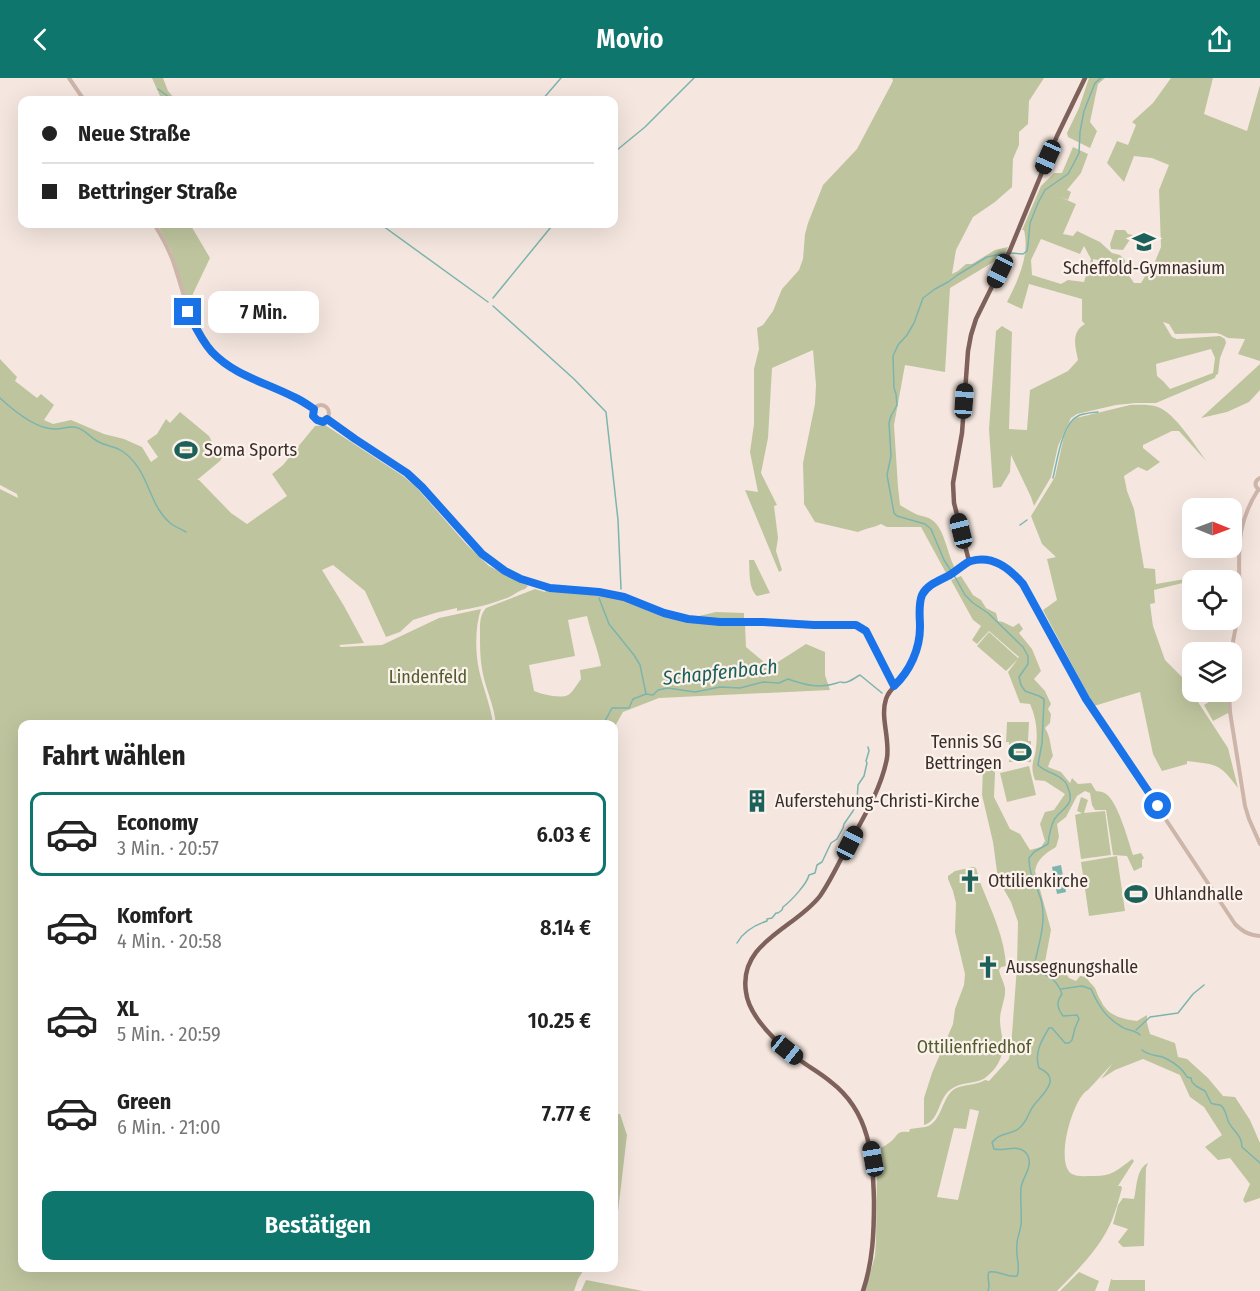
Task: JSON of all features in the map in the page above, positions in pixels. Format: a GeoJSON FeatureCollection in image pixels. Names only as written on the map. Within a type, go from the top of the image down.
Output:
{"type":"FeatureCollection","features":[{"type":"Feature","properties":{"kind":"main road"},"geometry":{"type":"LineString","coordinates":[[864,1291],[871,1264],[874,1216],[873,1159],[868,1137],[852,1104],[841,1090],[787,1050],[757,1017],[749,1004],[745,986],[747,971],[754,954],[812,906],[821,894],[870,804],[884,772],[887,756],[884,706],[886,698],[903,678],[912,662],[920,635],[920,603],[923,594],[931,585],[957,571],[969,561],[954,503],[953,483],[962,433],[971,335],[1085,78]]}},
{"type":"Feature","properties":{"kind":"street"},"geometry":{"type":"LineString","coordinates":[[69,78],[81,96]]}},
{"type":"Feature","properties":{"kind":"street"},"geometry":{"type":"LineString","coordinates":[[156,228],[173,261],[188,312],[200,336],[212,352],[225,364],[245,376],[294,396],[314,409]]}},
{"type":"Feature","properties":{"kind":"street"},"geometry":{"type":"LineString","coordinates":[[321,405],[327,408],[329,413],[327,419],[323,422],[317,420],[313,416],[314,409],[321,405]]}},
{"type":"Feature","properties":{"kind":"street"},"geometry":{"type":"LineString","coordinates":[[327,419],[407,473],[482,554],[505,571],[550,588],[599,592],[675,616],[705,621],[856,625],[866,631],[894,686]]}},
{"type":"Feature","properties":{"kind":"street"},"geometry":{"type":"LineString","coordinates":[[1233,642],[1238,613],[1240,537],[1247,511],[1259,490],[1256,482],[1260,478]]}},
{"type":"Feature","properties":{"kind":"street"},"geometry":{"type":"LineString","coordinates":[[969,561],[986,559],[994,561],[1014,574],[1023,584],[1086,699],[1235,924],[1250,934],[1260,936]]}},
{"type":"Feature","properties":{"kind":"street"},"geometry":{"type":"LineString","coordinates":[[1230,702],[1245,806],[1260,844]]}},
{"type":"Feature","properties":{"kind":"green space"},"geometry":{"type":"Polygon","coordinates":[[[152,78],[163,78],[172,96],[160,96],[152,78]]]}},
{"type":"Feature","properties":{"kind":"green space"},"geometry":{"type":"Polygon","coordinates":[[[892,78],[1044,78],[1029,101],[1028,124],[1019,132],[1019,145],[1013,159],[1012,187],[973,217],[956,250],[952,274],[966,264],[972,264],[995,250],[1008,247],[1002,261],[995,261],[950,288],[945,372],[905,365],[894,425],[900,505],[936,524],[943,535],[955,568],[946,573],[921,527],[887,527],[881,524],[858,532],[815,522],[804,504],[803,463],[815,404],[813,350],[772,368],[768,438],[761,473],[777,505],[774,506],[778,538],[776,551],[782,570],[779,572],[745,490],[758,492],[750,452],[754,424],[754,369],[759,349],[757,328],[763,325],[773,311],[782,289],[799,270],[803,259],[808,223],[823,185],[857,149],[893,81],[892,78]]]}},
{"type":"Feature","properties":{"kind":"green space"},"geometry":{"type":"Polygon","coordinates":[[[1089,78],[1105,78],[1098,84],[1090,122],[1097,131],[1090,148],[1068,137],[1067,133],[1079,108],[1089,78]]]}},
{"type":"Feature","properties":{"kind":"green space"},"geometry":{"type":"Polygon","coordinates":[[[1171,78],[1213,78],[1204,114],[1247,131],[1260,85],[1260,361],[1238,354],[1245,339],[1228,338],[1216,333],[1175,334],[1169,324],[1163,322],[1172,337],[1177,339],[1220,336],[1225,339],[1218,374],[1215,378],[1156,403],[1116,405],[1077,414],[1071,418],[1058,446],[1051,477],[1034,506],[1011,455],[1010,472],[1001,487],[993,488],[989,429],[996,331],[1002,326],[1012,332],[1009,429],[1027,430],[1030,390],[1068,371],[1078,360],[1076,335],[1085,324],[1082,321],[1082,299],[1029,284],[1022,309],[1007,302],[1019,276],[1024,258],[1025,240],[1024,230],[1022,230],[1041,186],[1054,173],[1062,173],[1073,147],[1088,154],[1081,173],[1067,190],[1071,192],[1068,200],[1060,197],[1076,204],[1063,234],[1073,236],[1077,231],[1100,242],[1112,253],[1120,255],[1125,260],[1125,268],[1134,283],[1141,283],[1147,273],[1148,265],[1154,264],[1161,247],[1159,190],[1169,165],[1152,158],[1134,156],[1124,182],[1107,163],[1117,141],[1128,145],[1136,125],[1132,122],[1153,103],[1171,78]],[[1041,239],[1031,260],[1032,275],[1061,284],[1068,280],[1084,282],[1091,259],[1084,246],[1080,254],[1041,239]],[[1093,259],[1093,271],[1114,274],[1113,263],[1093,259]],[[1211,349],[1156,364],[1157,376],[1170,389],[1213,373],[1215,358],[1211,349]]]}},
{"type":"Feature","properties":{"kind":"green space"},"geometry":{"type":"Polygon","coordinates":[[[159,228],[192,228],[210,258],[191,298],[197,305],[190,310],[171,251],[159,228]]]}},
{"type":"Feature","properties":{"kind":"green space"},"geometry":{"type":"Polygon","coordinates":[[[1115,230],[1125,230],[1128,234],[1133,235],[1123,250],[1111,249],[1110,244],[1115,230]]]}},
{"type":"Feature","properties":{"kind":"green space","name":"Lindenfeld"},"geometry":{"type":"Polygon","coordinates":[[[0,359],[17,377],[15,381],[37,398],[41,394],[54,405],[44,420],[53,424],[71,420],[104,434],[124,439],[142,447],[151,462],[158,457],[147,441],[157,434],[166,419],[170,423],[180,412],[209,436],[214,446],[217,445],[222,458],[197,480],[231,513],[247,524],[287,496],[272,474],[283,465],[315,426],[325,425],[416,487],[467,545],[489,566],[528,586],[510,597],[493,603],[457,611],[457,608],[413,620],[400,632],[386,637],[365,591],[333,565],[322,570],[364,643],[339,645],[341,647],[382,645],[439,618],[481,609],[476,639],[477,655],[492,720],[18,720],[18,1272],[582,1272],[574,1291],[0,1291],[0,489],[18,498],[17,494],[0,485],[0,359]]]}},
{"type":"Feature","properties":{"kind":"green space"},"geometry":{"type":"Polygon","coordinates":[[[1260,364],[1260,390],[1249,402],[1227,412],[1201,418],[1260,364]]]}},
{"type":"Feature","properties":{"kind":"green space"},"geometry":{"type":"Polygon","coordinates":[[[1130,405],[1158,407],[1165,410],[1185,431],[1207,462],[1179,431],[1172,431],[1143,445],[1143,448],[1160,462],[1147,471],[1138,467],[1124,476],[1134,509],[1144,568],[1155,569],[1156,584],[1182,580],[1182,583],[1154,590],[1155,603],[1150,604],[1153,626],[1165,660],[1182,678],[1182,702],[1198,702],[1228,748],[1238,788],[1222,770],[1212,765],[1187,761],[1187,764],[1162,771],[1153,754],[1140,692],[1094,706],[1043,610],[1057,600],[1047,559],[1056,557],[1042,544],[1031,516],[1055,477],[1064,436],[1076,418],[1130,405]]]}},
{"type":"Feature","properties":{"kind":"green space"},"geometry":{"type":"Polygon","coordinates":[[[749,560],[754,560],[770,593],[757,596],[754,593],[750,579],[749,560]]]}},
{"type":"Feature","properties":{"kind":"green space"},"geometry":{"type":"Polygon","coordinates":[[[961,576],[973,595],[981,600],[986,608],[996,613],[998,621],[1013,627],[1019,623],[1023,629],[1019,633],[1032,649],[1041,671],[1034,679],[1045,691],[1051,704],[1048,709],[1051,714],[1050,723],[1045,728],[1053,756],[1048,767],[1061,772],[1070,783],[1072,778],[1078,784],[1091,783],[1096,791],[1106,794],[1115,805],[1133,855],[1141,853],[1144,858],[1142,867],[1134,871],[1127,856],[1113,855],[1106,810],[1095,810],[1090,793],[1085,791],[1077,796],[1066,817],[1057,824],[1059,837],[1056,847],[1045,854],[1035,871],[1051,930],[1045,962],[1065,972],[1069,978],[1076,981],[1080,976],[1086,977],[1107,1010],[1116,1016],[1137,1021],[1147,1015],[1150,1034],[1175,1043],[1178,1057],[1187,1059],[1208,1078],[1223,1096],[1235,1097],[1250,1120],[1260,1143],[1260,1198],[1245,1203],[1243,1200],[1250,1184],[1230,1158],[1218,1160],[1205,1147],[1222,1135],[1204,1107],[1190,1097],[1180,1075],[1143,1059],[1115,1070],[1101,1079],[1113,1063],[1082,1095],[1077,1105],[1065,1145],[1067,1168],[1076,1176],[1098,1176],[1113,1172],[1132,1159],[1134,1161],[1118,1186],[1122,1188],[1112,1220],[1102,1240],[1057,1291],[865,1291],[875,1256],[876,1150],[889,1143],[899,1133],[930,1125],[938,1117],[953,1090],[985,1080],[989,1081],[1009,1059],[1017,966],[1018,922],[1011,902],[998,879],[993,842],[982,795],[983,766],[992,764],[995,773],[994,797],[1010,829],[1020,834],[1030,850],[1041,847],[1045,841],[1040,824],[1045,812],[1054,810],[1065,794],[1045,781],[1035,780],[1032,766],[1037,736],[1034,714],[1030,704],[1020,703],[1008,672],[1018,659],[1006,671],[977,646],[989,632],[1019,657],[989,631],[977,644],[972,640],[981,626],[973,620],[951,580],[961,576]],[[970,1109],[966,1129],[954,1128],[937,1197],[958,1200],[979,1111],[970,1109]]]}},
{"type":"Feature","properties":{"kind":"green space"},"geometry":{"type":"Polygon","coordinates":[[[535,589],[545,592],[547,589],[615,597],[685,620],[745,624],[746,647],[770,667],[806,644],[825,652],[825,675],[830,690],[659,698],[623,712],[618,721],[495,720],[481,661],[480,621],[486,608],[535,589]],[[587,616],[568,620],[575,656],[529,665],[534,691],[546,695],[568,695],[581,679],[580,670],[601,666],[587,616]]]}},
{"type":"Feature","properties":{"kind":"green space"},"geometry":{"type":"Polygon","coordinates":[[[716,612],[744,613],[744,620],[690,618],[716,612]]]}},
{"type":"Feature","properties":{"kind":"green space"},"geometry":{"type":"Polygon","coordinates":[[[1209,702],[1230,702],[1230,712],[1213,721],[1204,705],[1209,702]]]}},
{"type":"Feature","properties":{"kind":"green space","name":"Tennis SG Bettringen"},"geometry":{"type":"Polygon","coordinates":[[[1007,722],[1029,722],[1028,741],[1031,741],[1031,762],[1009,762],[1009,742],[1006,742],[1007,722]]]}},
{"type":"Feature","properties":{"kind":"green space"},"geometry":{"type":"Polygon","coordinates":[[[1029,766],[1036,795],[1007,802],[1000,773],[1029,766]]]}},
{"type":"Feature","properties":{"kind":"green space"},"geometry":{"type":"Polygon","coordinates":[[[1081,797],[1088,800],[1084,813],[1105,811],[1111,855],[1081,859],[1075,815],[1082,813],[1077,811],[1081,797]]]}},
{"type":"Feature","properties":{"kind":"green space"},"geometry":{"type":"Polygon","coordinates":[[[1117,856],[1125,911],[1089,916],[1081,862],[1117,856]]]}},
{"type":"Feature","properties":{"kind":"green space","name":"Ottilienfriedhof"},"geometry":{"type":"Polygon","coordinates":[[[976,868],[997,926],[1005,956],[1006,966],[999,970],[1005,988],[1000,1020],[1002,1053],[996,1067],[985,1078],[959,1085],[950,1090],[933,1119],[924,1125],[924,1098],[953,1024],[955,1009],[964,985],[965,974],[955,932],[956,903],[948,876],[955,871],[976,868]]]}},
{"type":"Feature","properties":{"kind":"green space"},"geometry":{"type":"Polygon","coordinates":[[[618,1114],[620,1114],[627,1135],[618,1212],[618,1114]]]}},
{"type":"Feature","properties":{"kind":"green space"},"geometry":{"type":"Polygon","coordinates":[[[1148,1163],[1144,1246],[1123,1247],[1118,1242],[1128,1229],[1113,1224],[1118,1205],[1123,1198],[1134,1199],[1139,1174],[1148,1163]]]}},
{"type":"Feature","properties":{"kind":"green space"},"geometry":{"type":"Polygon","coordinates":[[[1079,1272],[1099,1281],[1095,1291],[1060,1291],[1079,1272]]]}},
{"type":"Feature","properties":{"kind":"green space"},"geometry":{"type":"Polygon","coordinates":[[[1111,1279],[1145,1280],[1145,1291],[1108,1291],[1111,1279]]]}},
{"type":"Feature","properties":{"kind":"green space"},"geometry":{"type":"Polygon","coordinates":[[[586,1280],[643,1291],[581,1291],[586,1280]]]}},
{"type":"Feature","properties":{"kind":"water"},"geometry":{"type":"Polygon","coordinates":[[[1061,865],[1066,892],[1057,894],[1052,867],[1061,865]]]}},
{"type":"Feature","properties":{"kind":"waterway"},"geometry":{"type":"LineString","coordinates":[[545,96],[561,78]]}},
{"type":"Feature","properties":{"kind":"waterway"},"geometry":{"type":"LineString","coordinates":[[618,149],[645,127],[694,78]]}},
{"type":"Feature","properties":{"kind":"waterway"},"geometry":{"type":"LineString","coordinates":[[1010,253],[1023,254],[1027,251],[1030,223],[1038,203],[1045,190],[1068,174],[1074,163],[1079,153],[1084,111],[1095,83],[1101,78]]}},
{"type":"Feature","properties":{"kind":"waterway"},"geometry":{"type":"LineString","coordinates":[[158,89],[168,96]]}},
{"type":"Feature","properties":{"kind":"waterway"},"geometry":{"type":"LineString","coordinates":[[386,228],[488,302]]}},
{"type":"Feature","properties":{"kind":"waterway"},"geometry":{"type":"LineString","coordinates":[[493,298],[550,228]]}},
{"type":"Feature","properties":{"kind":"waterway"},"geometry":{"type":"LineString","coordinates":[[988,1291],[989,1272],[1017,1276],[1017,1239],[1021,1228],[1021,1188],[1029,1164],[1028,1156],[1021,1149],[998,1150],[994,1149],[992,1142],[999,1136],[1021,1126],[1049,1086],[1049,1076],[1039,1068],[1037,1058],[1041,1043],[1049,1028],[1052,1028],[1065,1043],[1069,1043],[1079,1019],[1077,1015],[1063,1016],[1058,1005],[1062,994],[1058,985],[1049,977],[1037,972],[1034,966],[1041,935],[1043,912],[1029,858],[1034,852],[1048,844],[1053,823],[1069,803],[1070,794],[1065,782],[1038,765],[1042,743],[1044,699],[1025,691],[1021,685],[1019,677],[1028,664],[1028,656],[1023,647],[988,613],[965,595],[944,560],[931,529],[925,524],[897,516],[894,513],[887,475],[891,456],[889,423],[897,405],[893,356],[898,345],[914,323],[923,298],[987,257],[1005,253]]}},
{"type":"Feature","properties":{"kind":"waterway"},"geometry":{"type":"LineString","coordinates":[[493,306],[574,379],[606,412],[618,520],[621,589]]}},
{"type":"Feature","properties":{"kind":"waterway"},"geometry":{"type":"LineString","coordinates":[[0,398],[33,423],[56,429],[75,427],[100,443],[122,451],[138,467],[162,515],[186,532]]}},
{"type":"Feature","properties":{"kind":"waterway"},"geometry":{"type":"LineString","coordinates":[[1053,478],[1064,434],[1072,420],[1078,416],[1098,412]]}},
{"type":"Feature","properties":{"kind":"waterway"},"geometry":{"type":"LineString","coordinates":[[1020,525],[1027,520]]}},
{"type":"Feature","properties":{"kind":"waterway"},"geometry":{"type":"LineString","coordinates":[[599,598],[609,624],[640,665],[646,694]]}},
{"type":"Feature","properties":{"kind":"waterway","name":"Schapfenbach"},"geometry":{"type":"LineString","coordinates":[[606,720],[612,708],[629,708],[633,699],[646,694],[653,695],[658,690],[668,688],[695,692],[720,687],[740,688],[763,682],[779,683],[788,679],[825,686],[847,682],[860,675],[882,693]]}},
{"type":"Feature","properties":{"kind":"waterway"},"geometry":{"type":"LineString","coordinates":[[737,943],[750,929],[767,921],[782,910],[809,875],[815,873],[817,865],[822,862],[831,843],[837,839],[853,811],[857,801],[858,785],[864,776],[868,747]]}},
{"type":"Feature","properties":{"kind":"waterway"},"geometry":{"type":"LineString","coordinates":[[1136,1030],[1150,1017],[1178,1013],[1193,994],[1204,985]]}},
{"type":"Feature","properties":{"kind":"waterway"},"geometry":{"type":"LineString","coordinates":[[1061,989],[1082,986],[1091,989],[1111,1020],[1140,1035]]}},
{"type":"Feature","properties":{"kind":"waterway"},"geometry":{"type":"LineString","coordinates":[[1142,1050],[1148,1054],[1165,1058],[1174,1064],[1191,1078],[1196,1086],[1205,1091],[1211,1103],[1222,1106],[1229,1123],[1241,1139],[1242,1147],[1260,1163]]}},
{"type":"Feature","properties":{"kind":"place","name":"Scheffold-Gymnasium"},"geometry":{"type":"Point","coordinates":[1144,242]}},
{"type":"Feature","properties":{"kind":"place","name":"Soma Sports"},"geometry":{"type":"Point","coordinates":[186,450]}},
{"type":"Feature","properties":{"kind":"place","name":"Tennis SG Bettringen"},"geometry":{"type":"Point","coordinates":[1020,752]}},
{"type":"Feature","properties":{"kind":"place","name":"Auferstehung-Christi-Kirche"},"geometry":{"type":"Point","coordinates":[757,801]}},
{"type":"Feature","properties":{"kind":"place","name":"Ottilienkirche"},"geometry":{"type":"Point","coordinates":[970,881]}},
{"type":"Feature","properties":{"kind":"place","name":"Uhlandhalle"},"geometry":{"type":"Point","coordinates":[1136,894]}},
{"type":"Feature","properties":{"kind":"place","name":"Aussegnungshalle"},"geometry":{"type":"Point","coordinates":[988,967]}},
{"type":"Feature","properties":{"kind":"route"},"geometry":{"type":"LineString","coordinates":[[188,312],[200,336],[220,360],[245,376],[294,396],[314,409],[314,418],[320,422],[327,419],[407,473],[482,554],[505,571],[536,584],[550,588],[599,592],[624,597],[664,613],[688,619],[720,622],[856,625],[866,631],[894,686],[903,678],[917,647],[920,635],[920,603],[926,589],[957,571],[969,561],[986,559],[1002,565],[1023,584],[1086,699],[1158,806]]}}]}
